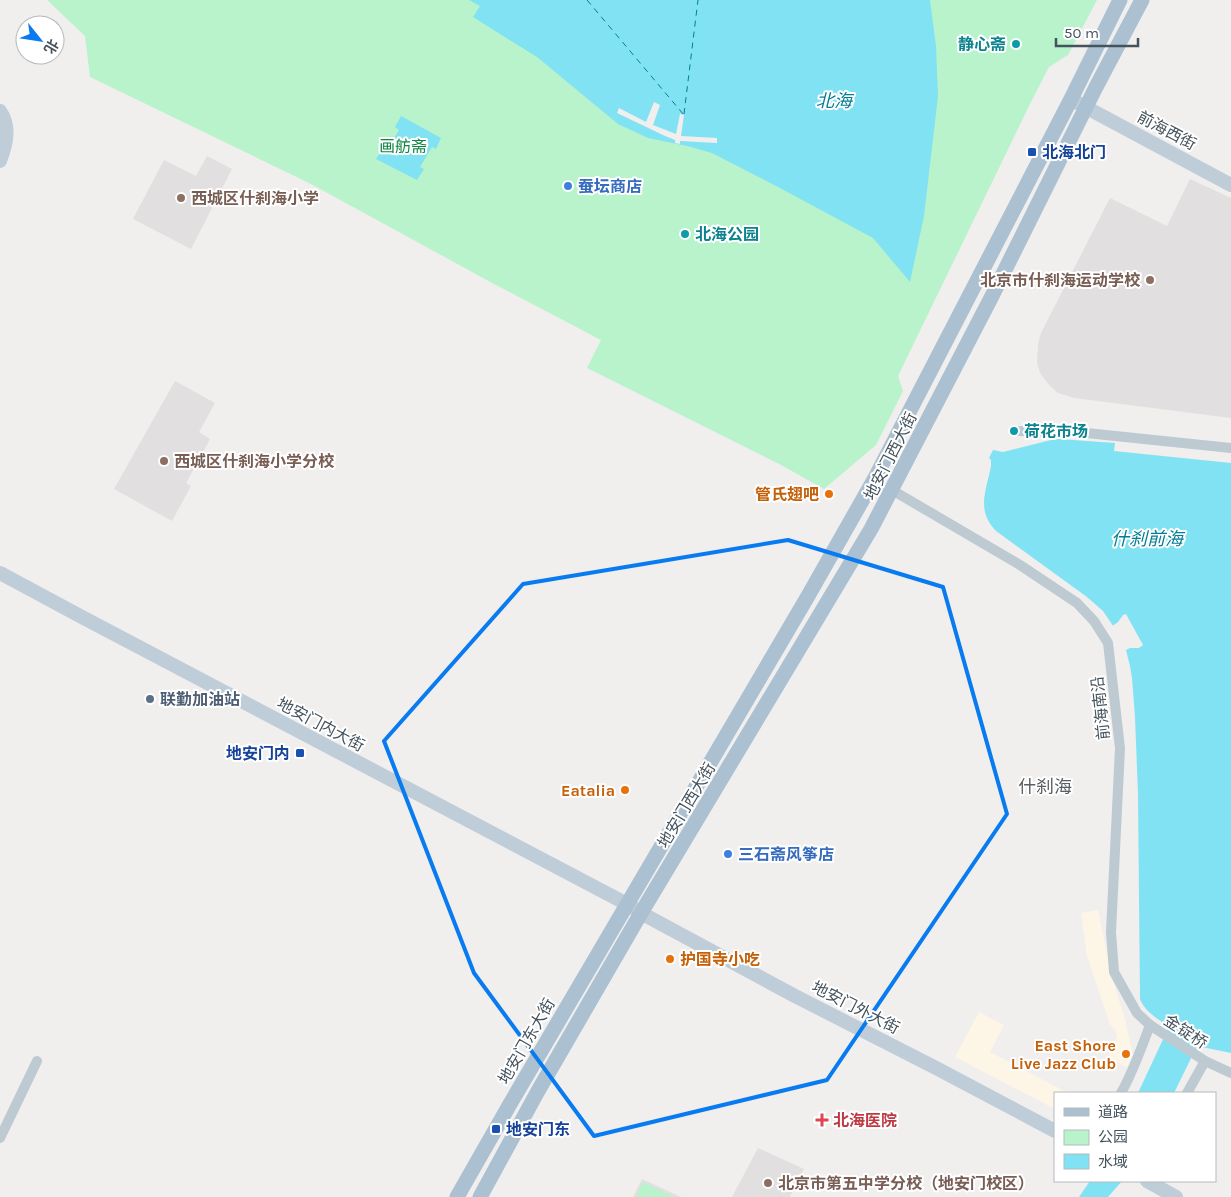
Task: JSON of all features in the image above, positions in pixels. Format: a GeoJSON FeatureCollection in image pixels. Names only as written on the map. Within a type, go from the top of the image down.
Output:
{"type":"FeatureCollection","features":[{"type":"Feature","properties":{"kind":"main road","name":"地安门西大街"},"geometry":{"type":"LineString","coordinates":[[627,904],[803,605],[875,478],[1120,0]]}},
{"type":"Feature","properties":{"kind":"main road","name":"地安门西大街"},"geometry":{"type":"LineString","coordinates":[[642,913],[871,529],[1142,0]]}},
{"type":"Feature","properties":{"kind":"main road","name":"前海西街"},"geometry":{"type":"LineString","coordinates":[[1070,99],[1231,184]]}},
{"type":"Feature","properties":{"kind":"main road"},"geometry":{"type":"LineString","coordinates":[[0,111],[7,129],[6,145],[0,161]]}},
{"type":"Feature","properties":{"kind":"main road","name":"地安门内大街"},"geometry":{"type":"LineString","coordinates":[[0,573],[642,913]]}},
{"type":"Feature","properties":{"kind":"main road","name":"地安门东大街"},"geometry":{"type":"LineString","coordinates":[[457,1197],[627,904]]}},
{"type":"Feature","properties":{"kind":"main road"},"geometry":{"type":"LineString","coordinates":[[480,1197],[538,1092],[642,913]]}},
{"type":"Feature","properties":{"kind":"main road","name":"地安门外大街"},"geometry":{"type":"LineString","coordinates":[[642,913],[795,996],[1054,1130]]}},
{"type":"Feature","properties":{"kind":"main road"},"geometry":{"type":"LineString","coordinates":[[1149,1182],[1176,1197]]}},
{"type":"Feature","properties":{"kind":"street"},"geometry":{"type":"LineString","coordinates":[[1014,431],[1077,432],[1231,448]]}},
{"type":"Feature","properties":{"kind":"street","name":"前海南沿"},"geometry":{"type":"LineString","coordinates":[[892,490],[1020,565],[1077,603],[1094,621],[1108,643],[1120,748],[1111,932],[1114,972],[1136,1013],[1150,1025]]}},
{"type":"Feature","properties":{"kind":"street"},"geometry":{"type":"LineString","coordinates":[[1122,1092],[1138,1058],[1150,1025]]}},
{"type":"Feature","properties":{"kind":"street","name":"金锭桥"},"geometry":{"type":"LineString","coordinates":[[1150,1025],[1205,1061],[1231,1073]]}},
{"type":"Feature","properties":{"kind":"street"},"geometry":{"type":"LineString","coordinates":[[0,1138],[38,1061]]}},
{"type":"Feature","properties":{"kind":"street"},"geometry":{"type":"LineString","coordinates":[[1188,1092],[1205,1061]]}},
{"type":"Feature","properties":{"kind":"highlighted area"},"geometry":{"type":"Polygon","coordinates":[[[788,540],[943,587],[1007,814],[827,1080],[594,1136],[474,973],[384,741],[523,584],[788,540]]]}},
{"type":"Feature","properties":{"kind":"shaded area","name":"西城区什刹海小学"},"geometry":{"type":"Polygon","coordinates":[[[207,156],[232,169],[191,249],[133,219],[164,160],[196,176],[207,156]]]}},
{"type":"Feature","properties":{"kind":"shaded area","name":"北京市什刹海运动学校"},"geometry":{"type":"Polygon","coordinates":[[[1190,179],[1231,198],[1231,418],[1074,398],[1058,393],[1040,373],[1037,363],[1038,344],[1041,333],[1110,198],[1167,226],[1190,179]]]}},
{"type":"Feature","properties":{"kind":"shaded area","name":"西城区什刹海小学分校"},"geometry":{"type":"Polygon","coordinates":[[[175,381],[215,403],[199,432],[210,439],[186,483],[191,486],[172,521],[114,489],[175,381]]]}},
{"type":"Feature","properties":{"kind":"shaded area"},"geometry":{"type":"Polygon","coordinates":[[[1098,910],[1112,978],[1125,1019],[1133,1056],[1127,1067],[1108,1058],[1117,1036],[1110,1024],[1087,956],[1081,913],[1098,910]]]}},
{"type":"Feature","properties":{"kind":"shaded area"},"geometry":{"type":"Polygon","coordinates":[[[979,1012],[1004,1025],[990,1052],[1066,1092],[1054,1092],[1054,1108],[955,1057],[979,1012]]]}},
{"type":"Feature","properties":{"kind":"shaded area","name":"北京市第五中学分校（地安门校区）"},"geometry":{"type":"Polygon","coordinates":[[[758,1148],[804,1169],[790,1197],[732,1197],[758,1148]]]}},
{"type":"Feature","properties":{"kind":"shaded area"},"geometry":{"type":"Polygon","coordinates":[[[642,1179],[681,1197],[633,1197],[642,1179]]]}},
{"type":"Feature","properties":{"kind":"green space","name":"北海公园"},"geometry":{"type":"Polygon","coordinates":[[[47,0],[1097,0],[1068,55],[1049,67],[1030,104],[898,376],[903,391],[876,445],[824,489],[781,465],[587,368],[601,340],[311,184],[90,77],[85,36],[47,0]]]}},
{"type":"Feature","properties":{"kind":"green space"},"geometry":{"type":"Polygon","coordinates":[[[643,1182],[674,1197],[636,1197],[643,1182]]]}},
{"type":"Feature","properties":{"kind":"water","name":"北海"},"geometry":{"type":"Polygon","coordinates":[[[469,0],[930,0],[936,46],[938,96],[924,216],[910,282],[873,238],[712,153],[648,138],[618,124],[537,57],[473,17],[480,6],[469,0]]]}},
{"type":"Feature","properties":{"kind":"water"},"geometry":{"type":"Polygon","coordinates":[[[401,116],[441,138],[436,149],[432,147],[420,167],[424,169],[417,180],[376,159],[384,147],[387,149],[399,130],[395,127],[401,116]]]}},
{"type":"Feature","properties":{"kind":"water","name":"什刹前海"},"geometry":{"type":"Polygon","coordinates":[[[1051,440],[1115,443],[1114,451],[1231,463],[1231,1053],[1197,1046],[1174,1092],[1138,1092],[1168,1026],[1148,1011],[1140,999],[1138,794],[1135,717],[1132,678],[1126,650],[1120,636],[1103,611],[1087,597],[996,531],[986,516],[984,508],[985,492],[991,466],[989,458],[993,450],[1003,452],[1051,440]]]}},
{"type":"Feature","properties":{"kind":"water"},"geometry":{"type":"Polygon","coordinates":[[[1089,1182],[1121,1182],[1108,1197],[1079,1197],[1089,1182]]]}},
{"type":"Feature","properties":{"kind":"pier"},"geometry":{"type":"Polygon","coordinates":[[[654,102],[660,105],[653,125],[676,134],[680,114],[684,115],[681,136],[717,138],[717,143],[680,141],[680,144],[675,143],[675,140],[617,113],[619,108],[646,122],[654,102]]]}},
{"type":"Feature","properties":{"kind":"pier"},"geometry":{"type":"Polygon","coordinates":[[[1126,614],[1143,645],[1139,648],[1130,648],[1124,651],[1111,627],[1126,614]]]}},
{"type":"Feature","properties":{"kind":"ferry route"},"geometry":{"type":"LineString","coordinates":[[587,0],[684,115]]}},
{"type":"Feature","properties":{"kind":"ferry route"},"geometry":{"type":"LineString","coordinates":[[684,114],[698,0]]}},
{"type":"Feature","properties":{"kind":"place","name":"静心斋"},"geometry":{"type":"Point","coordinates":[1016,44]}},
{"type":"Feature","properties":{"kind":"place","name":"北海北门"},"geometry":{"type":"Point","coordinates":[1032,152]}},
{"type":"Feature","properties":{"kind":"place","name":"蚕坛商店"},"geometry":{"type":"Point","coordinates":[568,186]}},
{"type":"Feature","properties":{"kind":"place","name":"西城区什刹海小学"},"geometry":{"type":"Point","coordinates":[181,198]}},
{"type":"Feature","properties":{"kind":"place","name":"北海公园"},"geometry":{"type":"Point","coordinates":[685,234]}},
{"type":"Feature","properties":{"kind":"place","name":"北京市什刹海运动学校"},"geometry":{"type":"Point","coordinates":[1150,280]}},
{"type":"Feature","properties":{"kind":"place","name":"荷花市场"},"geometry":{"type":"Point","coordinates":[1014,431]}},
{"type":"Feature","properties":{"kind":"place","name":"西城区什刹海小学分校"},"geometry":{"type":"Point","coordinates":[164,461]}},
{"type":"Feature","properties":{"kind":"place","name":"管氏翅吧"},"geometry":{"type":"Point","coordinates":[829,494]}},
{"type":"Feature","properties":{"kind":"place","name":"联勤加油站"},"geometry":{"type":"Point","coordinates":[150,699]}},
{"type":"Feature","properties":{"kind":"place","name":"地安门内"},"geometry":{"type":"Point","coordinates":[300,753]}},
{"type":"Feature","properties":{"kind":"place","name":"Eatalia"},"geometry":{"type":"Point","coordinates":[625,790]}},
{"type":"Feature","properties":{"kind":"place","name":"三石斋风筝店"},"geometry":{"type":"Point","coordinates":[728,854]}},
{"type":"Feature","properties":{"kind":"place","name":"护国寺小吃"},"geometry":{"type":"Point","coordinates":[670,959]}},
{"type":"Feature","properties":{"kind":"place","name":"East Shore Live Jazz Club"},"geometry":{"type":"Point","coordinates":[1126,1054]}},
{"type":"Feature","properties":{"kind":"place","name":"北海医院"},"geometry":{"type":"Point","coordinates":[822,1120]}},
{"type":"Feature","properties":{"kind":"place","name":"地安门东"},"geometry":{"type":"Point","coordinates":[496,1129]}},
{"type":"Feature","properties":{"kind":"place","name":"北京市第五中学分校（地安门校区）"},"geometry":{"type":"Point","coordinates":[768,1183]}},
{"type":"Feature","properties":{"kind":"district","name":"什刹海"},"geometry":{"type":"Point","coordinates":[1045,787]}},
{"type":"Feature","properties":{"kind":"park label","name":"画舫斋"},"geometry":{"type":"Point","coordinates":[403,146]}}]}
